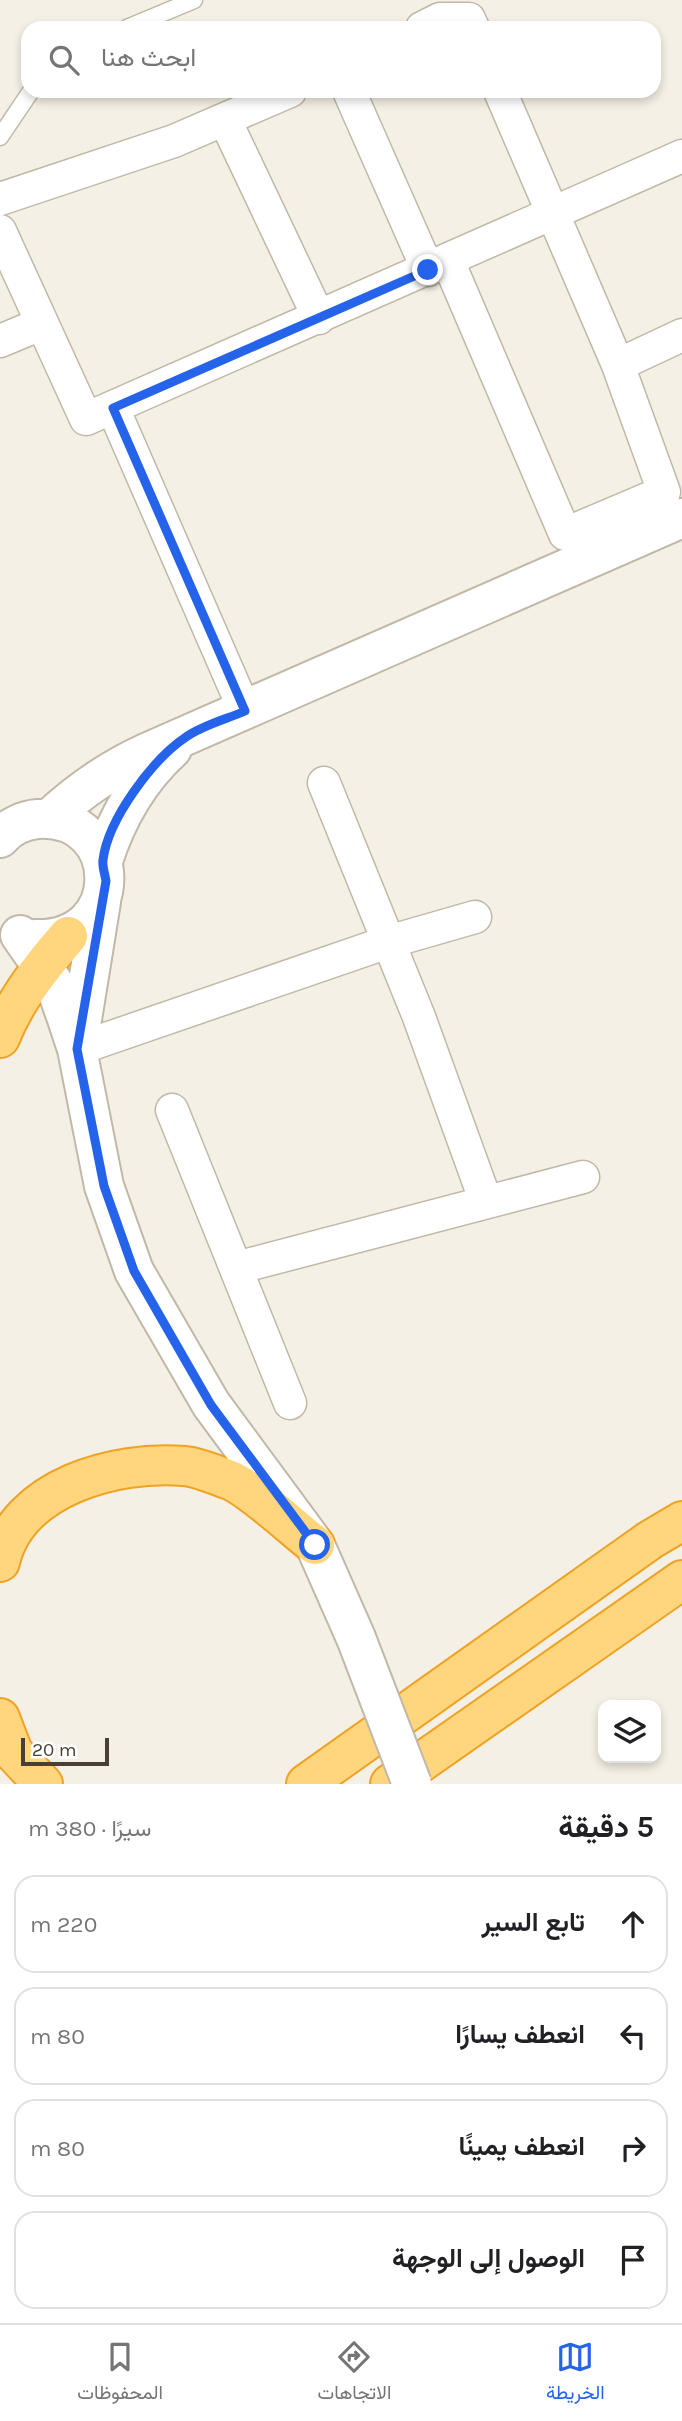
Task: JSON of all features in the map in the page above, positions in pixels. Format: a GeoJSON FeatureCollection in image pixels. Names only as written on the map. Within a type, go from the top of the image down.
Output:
{"type":"FeatureCollection","features":[{"type":"Feature","properties":{"kind":"highway"},"geometry":{"type":"LineString","coordinates":[[0,1038],[8,1018],[14,934],[68,936]]}},
{"type":"Feature","properties":{"kind":"highway"},"geometry":{"type":"LineString","coordinates":[[0,1562],[5,1540],[46,1497],[96,1474],[137,1466],[186,1466],[233,1481],[315,1545]]}},
{"type":"Feature","properties":{"kind":"highway"},"geometry":{"type":"LineString","coordinates":[[306,1782],[682,1521]]}},
{"type":"Feature","properties":{"kind":"highway"},"geometry":{"type":"LineString","coordinates":[[390,1784],[682,1580]]}},
{"type":"Feature","properties":{"kind":"highway"},"geometry":{"type":"LineString","coordinates":[[0,1718],[13,1752],[43,1784]]}},
{"type":"Feature","properties":{"kind":"street"},"geometry":{"type":"LineString","coordinates":[[436,21],[470,21]]}},
{"type":"Feature","properties":{"kind":"street"},"geometry":{"type":"LineString","coordinates":[[0,199],[174,141],[274,98]]}},
{"type":"Feature","properties":{"kind":"street"},"geometry":{"type":"LineString","coordinates":[[353,98],[438,266],[565,534],[664,492],[618,365],[503,98]]}},
{"type":"Feature","properties":{"kind":"street"},"geometry":{"type":"LineString","coordinates":[[225,120],[319,318]]}},
{"type":"Feature","properties":{"kind":"street"},"geometry":{"type":"LineString","coordinates":[[0,231],[86,419],[438,266],[682,156]]}},
{"type":"Feature","properties":{"kind":"street"},"geometry":{"type":"LineString","coordinates":[[0,341],[41,324]]}},
{"type":"Feature","properties":{"kind":"street"},"geometry":{"type":"LineString","coordinates":[[618,365],[682,335]]}},
{"type":"Feature","properties":{"kind":"street"},"geometry":{"type":"LineString","coordinates":[[113,408],[245,711]]}},
{"type":"Feature","properties":{"kind":"street"},"geometry":{"type":"LineString","coordinates":[[16,826],[77,793],[111,769],[682,519]]}},
{"type":"Feature","properties":{"kind":"street"},"geometry":{"type":"LineString","coordinates":[[103,861],[110,837],[141,780],[186,736]]}},
{"type":"Feature","properties":{"kind":"street"},"geometry":{"type":"LineString","coordinates":[[324,783],[388,942],[486,1202]]}},
{"type":"Feature","properties":{"kind":"street"},"geometry":{"type":"LineString","coordinates":[[16,826],[66,822],[82,831],[94,844],[103,861],[106,881],[77,1049]]}},
{"type":"Feature","properties":{"kind":"street"},"geometry":{"type":"LineString","coordinates":[[68,936],[93,916],[101,902]]}},
{"type":"Feature","properties":{"kind":"street"},"geometry":{"type":"LineString","coordinates":[[77,1049],[388,942],[475,917]]}},
{"type":"Feature","properties":{"kind":"street"},"geometry":{"type":"LineString","coordinates":[[14,934],[55,985],[77,1049],[104,1186],[134,1271],[211,1405],[315,1545],[356,1638],[412,1784]]}},
{"type":"Feature","properties":{"kind":"street"},"geometry":{"type":"LineString","coordinates":[[172,1110],[290,1403]]}},
{"type":"Feature","properties":{"kind":"street"},"geometry":{"type":"LineString","coordinates":[[236,1268],[583,1177]]}},
{"type":"Feature","properties":{"kind":"lane"},"geometry":{"type":"LineString","coordinates":[[144,21],[194,0]]}},
{"type":"Feature","properties":{"kind":"lane"},"geometry":{"type":"LineString","coordinates":[[0,137],[26,98]]}},
{"type":"Feature","properties":{"kind":"route"},"geometry":{"type":"LineString","coordinates":[[315,1545],[211,1405],[134,1271],[104,1186],[92,1136],[77,1049],[106,881],[103,861],[110,837],[141,780],[162,758],[186,736],[245,711],[113,408],[428,270]]}}]}
